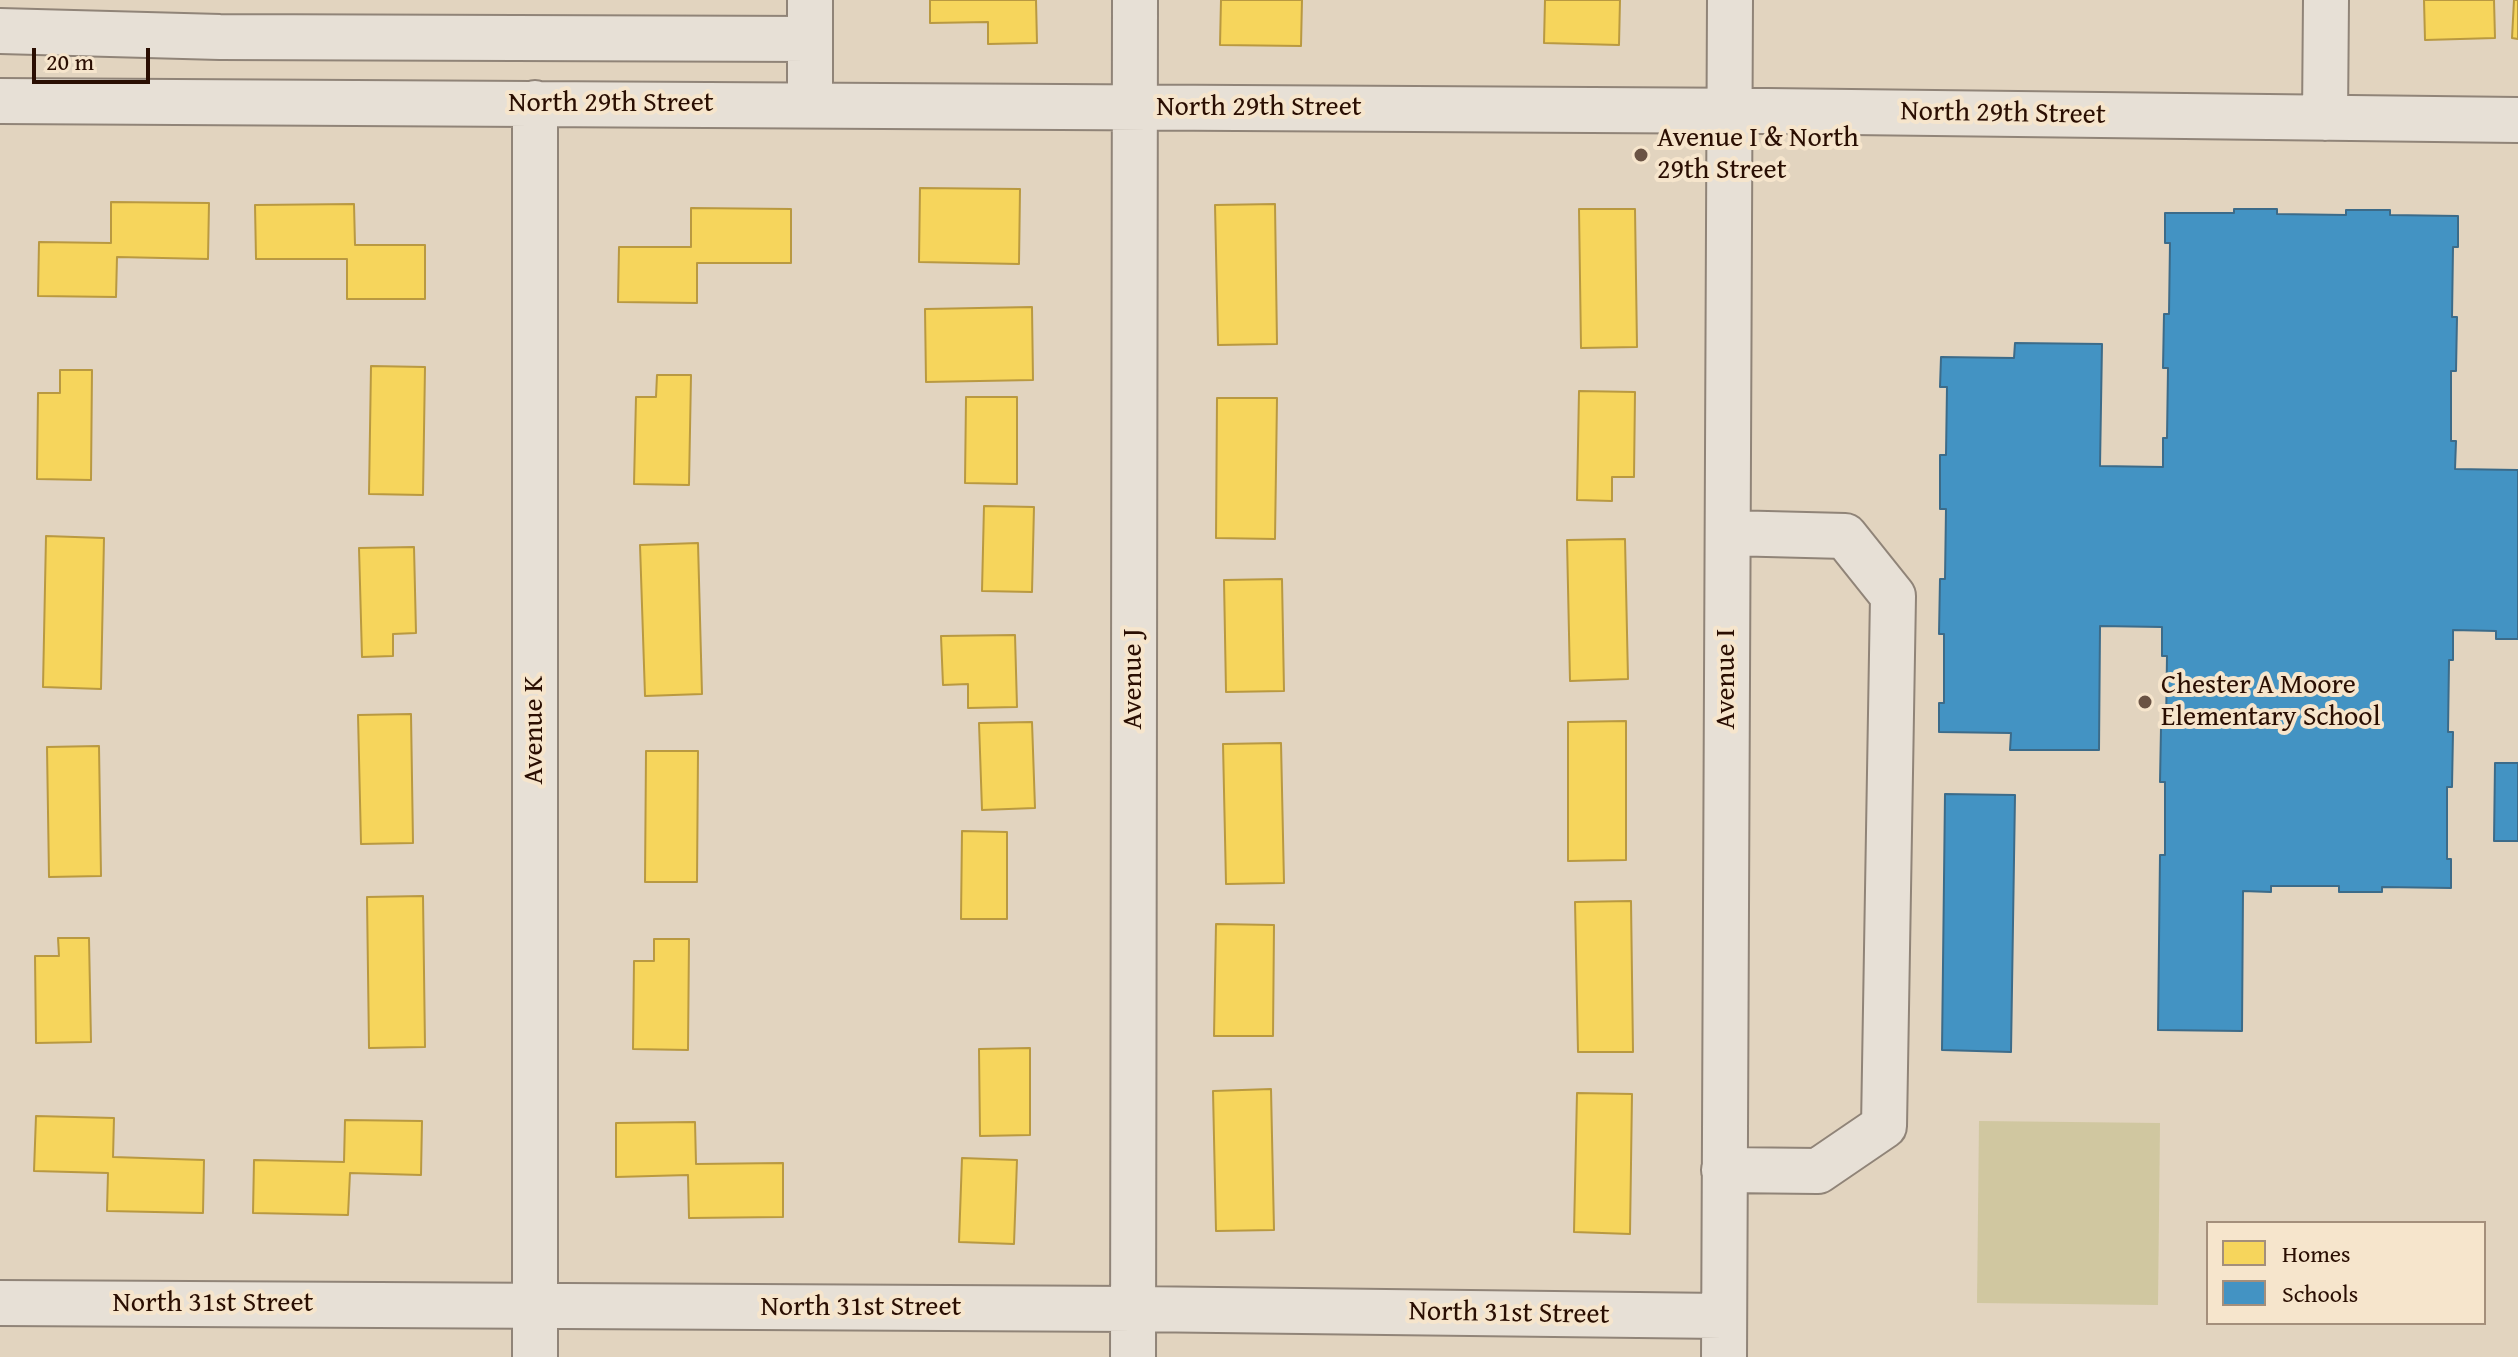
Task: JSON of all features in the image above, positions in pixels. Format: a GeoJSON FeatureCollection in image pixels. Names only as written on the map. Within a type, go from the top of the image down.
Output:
{"type":"FeatureCollection","features":[{"type":"Feature","properties":{"kind":"street","name":"Avenue J"},"geometry":{"type":"LineString","coordinates":[[1133,1357],[1135,0]]}},
{"type":"Feature","properties":{"kind":"street","name":"Avenue I"},"geometry":{"type":"LineString","coordinates":[[1723,1337],[1730,0]]}},
{"type":"Feature","properties":{"kind":"street"},"geometry":{"type":"LineString","coordinates":[[2325,118],[2326,0]]}},
{"type":"Feature","properties":{"kind":"street"},"geometry":{"type":"LineString","coordinates":[[0,31],[220,37],[810,20],[810,105]]}},
{"type":"Feature","properties":{"kind":"street","name":"North 29th Street"},"geometry":{"type":"LineString","coordinates":[[0,101],[1729,111],[2518,120]]}},
{"type":"Feature","properties":{"kind":"street","name":"Avenue K"},"geometry":{"type":"LineString","coordinates":[[535,103],[535,1357]]}},
{"type":"Feature","properties":{"kind":"street"},"geometry":{"type":"LineString","coordinates":[[1724,1170],[1818,1171],[1884,1126],[1893,596],[1845,536],[1728,533]]}},
{"type":"Feature","properties":{"kind":"street","name":"North 31st Street"},"geometry":{"type":"LineString","coordinates":[[0,1303],[1134,1309],[1723,1337]]}},
{"type":"Feature","properties":{"kind":"shaded area"},"geometry":{"type":"Polygon","coordinates":[[[1979,1121],[2160,1123],[2158,1305],[1977,1303],[1979,1121]]]}},
{"type":"Feature","properties":{"kind":"building: Homes"},"geometry":{"type":"Polygon","coordinates":[[[930,0],[1036,0],[1037,43],[988,44],[988,22],[930,23],[930,0]]]}},
{"type":"Feature","properties":{"kind":"building: Homes"},"geometry":{"type":"Polygon","coordinates":[[[1221,0],[1302,0],[1301,46],[1220,45],[1221,0]]]}},
{"type":"Feature","properties":{"kind":"building: Homes"},"geometry":{"type":"Polygon","coordinates":[[[1545,0],[1620,0],[1619,45],[1544,43],[1545,0]]]}},
{"type":"Feature","properties":{"kind":"building: Homes"},"geometry":{"type":"Polygon","coordinates":[[[2424,0],[2494,0],[2495,38],[2425,40],[2424,0]]]}},
{"type":"Feature","properties":{"kind":"building: Homes"},"geometry":{"type":"Polygon","coordinates":[[[2514,0],[2518,0],[2518,39],[2512,38],[2514,0]]]}},
{"type":"Feature","properties":{"kind":"building: Homes"},"geometry":{"type":"Polygon","coordinates":[[[920,188],[1020,189],[1019,264],[919,262],[920,188]]]}},
{"type":"Feature","properties":{"kind":"building: Homes"},"geometry":{"type":"Polygon","coordinates":[[[111,202],[209,203],[208,259],[117,257],[116,297],[38,296],[39,242],[111,243],[111,202]]]}},
{"type":"Feature","properties":{"kind":"building: Homes"},"geometry":{"type":"Polygon","coordinates":[[[354,204],[355,245],[425,245],[425,299],[347,299],[347,259],[256,259],[255,205],[354,204]]]}},
{"type":"Feature","properties":{"kind":"building: Homes"},"geometry":{"type":"Polygon","coordinates":[[[1275,204],[1277,344],[1218,345],[1215,205],[1275,204]]]}},
{"type":"Feature","properties":{"kind":"building: Homes"},"geometry":{"type":"Polygon","coordinates":[[[691,208],[791,209],[791,263],[697,263],[697,303],[618,302],[619,247],[691,247],[691,208]]]}},
{"type":"Feature","properties":{"kind":"building: Homes"},"geometry":{"type":"Polygon","coordinates":[[[1579,209],[1635,209],[1637,347],[1581,348],[1579,209]]]}},
{"type":"Feature","properties":{"kind":"building: Homes"},"geometry":{"type":"Polygon","coordinates":[[[1032,307],[1033,380],[926,382],[925,309],[1032,307]]]}},
{"type":"Feature","properties":{"kind":"building: Homes"},"geometry":{"type":"Polygon","coordinates":[[[371,366],[425,367],[423,495],[369,494],[371,366]]]}},
{"type":"Feature","properties":{"kind":"building: Homes"},"geometry":{"type":"Polygon","coordinates":[[[60,370],[92,370],[91,480],[37,479],[38,393],[60,393],[60,370]]]}},
{"type":"Feature","properties":{"kind":"building: Homes"},"geometry":{"type":"Polygon","coordinates":[[[657,375],[691,375],[689,485],[634,484],[636,397],[656,397],[657,375]]]}},
{"type":"Feature","properties":{"kind":"building: Homes"},"geometry":{"type":"Polygon","coordinates":[[[1579,391],[1635,392],[1634,477],[1612,477],[1612,501],[1577,500],[1579,391]]]}},
{"type":"Feature","properties":{"kind":"building: Homes"},"geometry":{"type":"Polygon","coordinates":[[[966,397],[1017,397],[1017,484],[965,483],[966,397]]]}},
{"type":"Feature","properties":{"kind":"building: Homes"},"geometry":{"type":"Polygon","coordinates":[[[1217,398],[1277,398],[1275,539],[1216,538],[1217,398]]]}},
{"type":"Feature","properties":{"kind":"building: Homes"},"geometry":{"type":"Polygon","coordinates":[[[984,506],[1034,507],[1032,592],[982,591],[984,506]]]}},
{"type":"Feature","properties":{"kind":"building: Homes"},"geometry":{"type":"Polygon","coordinates":[[[46,536],[104,538],[101,689],[43,687],[46,536]]]}},
{"type":"Feature","properties":{"kind":"building: Homes"},"geometry":{"type":"Polygon","coordinates":[[[1625,539],[1628,679],[1570,681],[1567,540],[1625,539]]]}},
{"type":"Feature","properties":{"kind":"building: Homes"},"geometry":{"type":"Polygon","coordinates":[[[698,543],[702,694],[645,696],[640,545],[698,543]]]}},
{"type":"Feature","properties":{"kind":"building: Homes"},"geometry":{"type":"Polygon","coordinates":[[[414,547],[416,633],[393,634],[393,656],[362,657],[359,548],[414,547]]]}},
{"type":"Feature","properties":{"kind":"building: Homes"},"geometry":{"type":"Polygon","coordinates":[[[1282,579],[1284,691],[1226,692],[1224,580],[1282,579]]]}},
{"type":"Feature","properties":{"kind":"building: Homes"},"geometry":{"type":"Polygon","coordinates":[[[1015,635],[1017,707],[968,708],[968,684],[943,685],[941,636],[1015,635]]]}},
{"type":"Feature","properties":{"kind":"building: Homes"},"geometry":{"type":"Polygon","coordinates":[[[411,714],[413,843],[361,844],[358,715],[411,714]]]}},
{"type":"Feature","properties":{"kind":"building: Homes"},"geometry":{"type":"Polygon","coordinates":[[[1626,721],[1626,860],[1568,861],[1568,722],[1626,721]]]}},
{"type":"Feature","properties":{"kind":"building: Homes"},"geometry":{"type":"Polygon","coordinates":[[[1032,722],[1035,808],[982,810],[979,723],[1032,722]]]}},
{"type":"Feature","properties":{"kind":"building: Homes"},"geometry":{"type":"Polygon","coordinates":[[[1281,743],[1284,883],[1226,884],[1223,744],[1281,743]]]}},
{"type":"Feature","properties":{"kind":"building: Homes"},"geometry":{"type":"Polygon","coordinates":[[[99,746],[101,876],[49,877],[47,747],[99,746]]]}},
{"type":"Feature","properties":{"kind":"building: Homes"},"geometry":{"type":"Polygon","coordinates":[[[646,751],[698,751],[697,882],[645,882],[646,751]]]}},
{"type":"Feature","properties":{"kind":"building: Homes"},"geometry":{"type":"Polygon","coordinates":[[[962,831],[1007,832],[1007,919],[961,919],[962,831]]]}},
{"type":"Feature","properties":{"kind":"building: Homes"},"geometry":{"type":"Polygon","coordinates":[[[423,896],[425,1047],[369,1048],[367,897],[423,896]]]}},
{"type":"Feature","properties":{"kind":"building: Homes"},"geometry":{"type":"Polygon","coordinates":[[[1631,901],[1633,1052],[1578,1052],[1575,902],[1631,901]]]}},
{"type":"Feature","properties":{"kind":"building: Homes"},"geometry":{"type":"Polygon","coordinates":[[[1216,924],[1274,925],[1273,1036],[1214,1036],[1216,924]]]}},
{"type":"Feature","properties":{"kind":"building: Homes"},"geometry":{"type":"Polygon","coordinates":[[[58,938],[89,938],[91,1042],[36,1043],[35,956],[59,956],[58,938]]]}},
{"type":"Feature","properties":{"kind":"building: Homes"},"geometry":{"type":"Polygon","coordinates":[[[654,939],[689,939],[688,1050],[633,1049],[634,961],[654,961],[654,939]]]}},
{"type":"Feature","properties":{"kind":"building: Homes"},"geometry":{"type":"Polygon","coordinates":[[[1030,1048],[1030,1135],[980,1136],[979,1049],[1030,1048]]]}},
{"type":"Feature","properties":{"kind":"building: Homes"},"geometry":{"type":"Polygon","coordinates":[[[1271,1089],[1274,1230],[1216,1231],[1213,1091],[1271,1089]]]}},
{"type":"Feature","properties":{"kind":"building: Homes"},"geometry":{"type":"Polygon","coordinates":[[[1577,1093],[1632,1094],[1630,1234],[1574,1232],[1577,1093]]]}},
{"type":"Feature","properties":{"kind":"building: Homes"},"geometry":{"type":"Polygon","coordinates":[[[36,1116],[114,1118],[113,1157],[204,1160],[203,1213],[107,1211],[108,1173],[34,1171],[36,1116]]]}},
{"type":"Feature","properties":{"kind":"building: Homes"},"geometry":{"type":"Polygon","coordinates":[[[345,1120],[422,1121],[421,1175],[350,1173],[348,1215],[253,1213],[254,1160],[344,1162],[345,1120]]]}},
{"type":"Feature","properties":{"kind":"building: Homes"},"geometry":{"type":"Polygon","coordinates":[[[695,1122],[696,1164],[783,1163],[783,1217],[689,1218],[688,1175],[616,1177],[616,1123],[695,1122]]]}},
{"type":"Feature","properties":{"kind":"building: Homes"},"geometry":{"type":"Polygon","coordinates":[[[962,1158],[1017,1160],[1014,1244],[959,1242],[962,1158]]]}},
{"type":"Feature","properties":{"kind":"building: Schools"},"geometry":{"type":"Polygon","coordinates":[[[2234,209],[2277,209],[2277,214],[2346,215],[2346,210],[2390,210],[2390,215],[2458,216],[2458,247],[2453,247],[2452,317],[2457,317],[2456,371],[2451,371],[2451,441],[2456,441],[2455,469],[2518,470],[2518,639],[2496,639],[2496,631],[2453,630],[2453,660],[2449,660],[2448,732],[2453,732],[2452,787],[2447,787],[2447,859],[2451,859],[2451,888],[2382,887],[2382,892],[2339,892],[2339,886],[2271,886],[2271,892],[2243,891],[2242,1031],[2158,1030],[2160,855],[2165,855],[2165,782],[2160,782],[2161,728],[2166,728],[2167,656],[2162,656],[2162,627],[2100,626],[2099,750],[2010,750],[2011,733],[1939,732],[1939,703],[1944,703],[1944,634],[1939,634],[1940,579],[1945,579],[1946,509],[1940,509],[1940,455],[1946,455],[1947,387],[1940,387],[1941,357],[2014,358],[2015,343],[2102,344],[2100,466],[2163,467],[2163,438],[2167,438],[2168,368],[2163,368],[2164,314],[2169,314],[2170,243],[2165,243],[2165,213],[2234,213],[2234,209]]]}},
{"type":"Feature","properties":{"kind":"building: Schools"},"geometry":{"type":"Polygon","coordinates":[[[2495,763],[2518,763],[2518,841],[2494,841],[2495,763]]]}},
{"type":"Feature","properties":{"kind":"building: Schools"},"geometry":{"type":"Polygon","coordinates":[[[1945,794],[2015,795],[2011,1052],[1942,1050],[1945,794]]]}},
{"type":"Feature","properties":{"kind":"place","name":"Avenue I & North 29th Street"},"geometry":{"type":"Point","coordinates":[1641,155]}},
{"type":"Feature","properties":{"kind":"place","name":"Chester A Moore Elementary School"},"geometry":{"type":"Point","coordinates":[2145,702]}}]}
